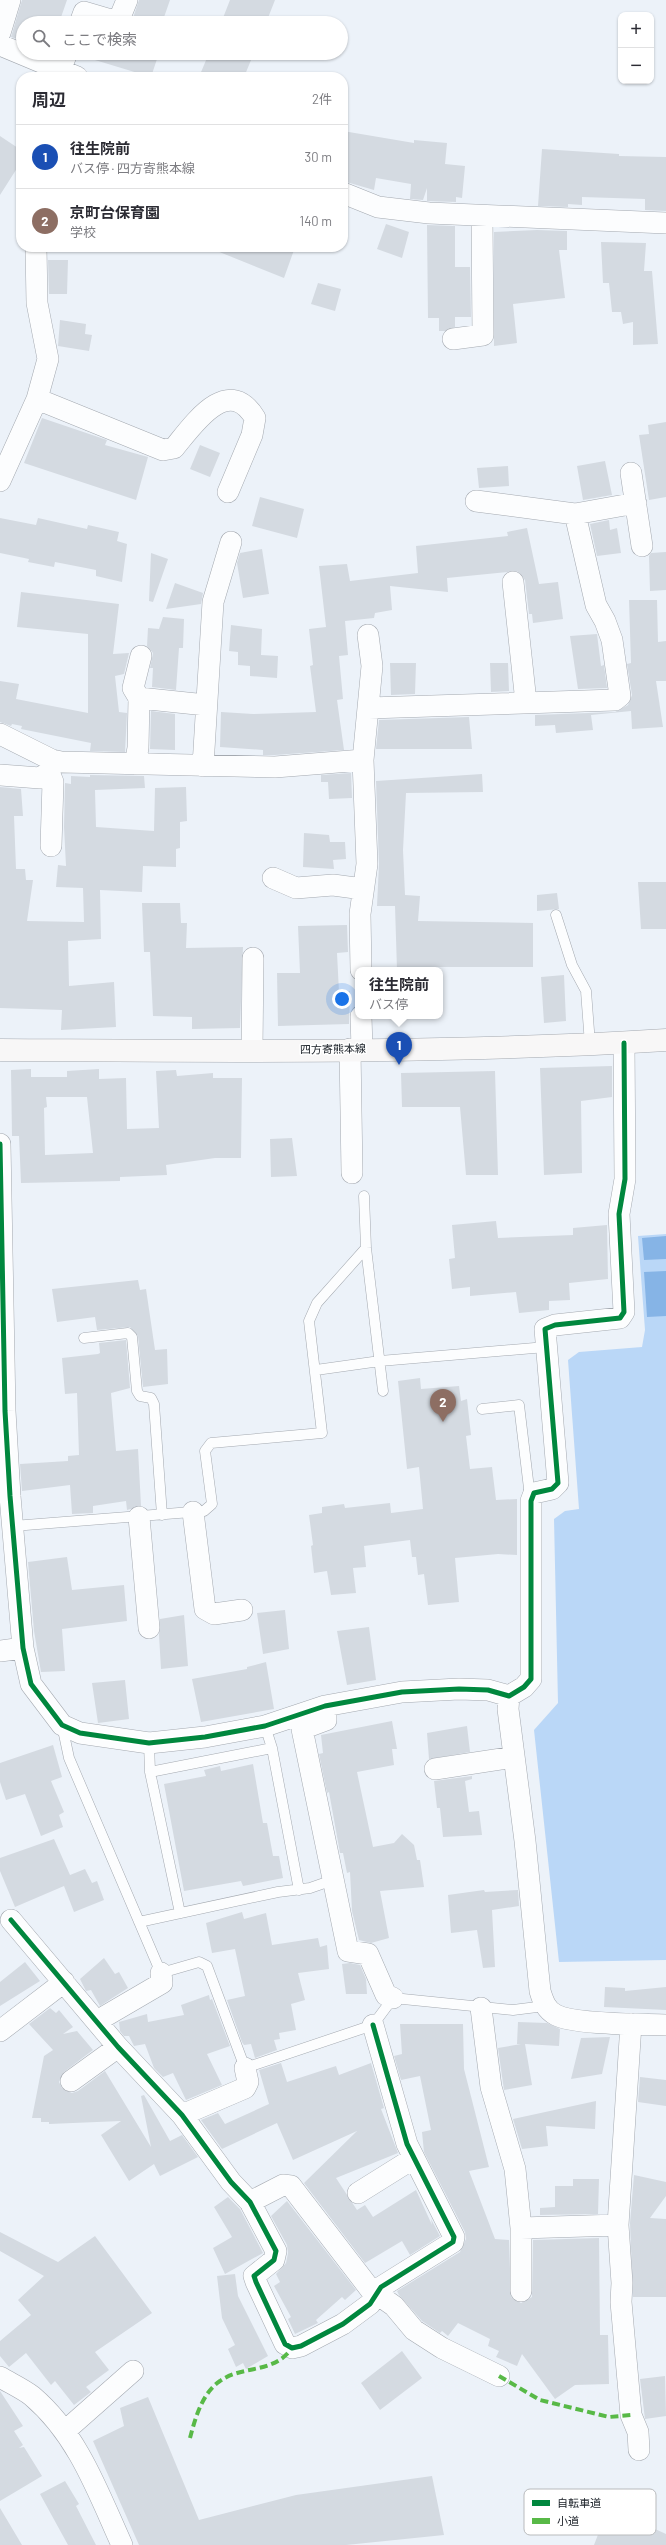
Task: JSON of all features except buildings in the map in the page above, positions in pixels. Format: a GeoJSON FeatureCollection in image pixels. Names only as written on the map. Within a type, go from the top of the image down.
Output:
{"type":"FeatureCollection","features":[{"type":"Feature","properties":{"kind":"main road","name":"四方寄熊本線"},"geometry":{"type":"LineString","coordinates":[[0,1050],[356,1049],[590,1044],[666,1040]]}},
{"type":"Feature","properties":{"kind":"street"},"geometry":{"type":"LineString","coordinates":[[0,32],[10,0]]}},
{"type":"Feature","properties":{"kind":"street"},"geometry":{"type":"LineString","coordinates":[[120,16],[127,0]]}},
{"type":"Feature","properties":{"kind":"street"},"geometry":{"type":"LineString","coordinates":[[83,16],[84,12],[98,16]]}},
{"type":"Feature","properties":{"kind":"street"},"geometry":{"type":"LineString","coordinates":[[0,45],[16,51]]}},
{"type":"Feature","properties":{"kind":"street"},"geometry":{"type":"LineString","coordinates":[[41,60],[68,70]]}},
{"type":"Feature","properties":{"kind":"street"},"geometry":{"type":"LineString","coordinates":[[348,194],[378,207],[429,214],[666,223]]}},
{"type":"Feature","properties":{"kind":"street"},"geometry":{"type":"LineString","coordinates":[[453,338],[483,335],[482,216]]}},
{"type":"Feature","properties":{"kind":"street"},"geometry":{"type":"LineString","coordinates":[[0,481],[38,399],[48,359],[37,303],[36,252]]}},
{"type":"Feature","properties":{"kind":"street"},"geometry":{"type":"LineString","coordinates":[[38,399],[163,450],[174,448],[207,409],[233,400],[242,402],[255,418],[252,435],[228,492]]}},
{"type":"Feature","properties":{"kind":"street"},"geometry":{"type":"LineString","coordinates":[[631,472],[642,546]]}},
{"type":"Feature","properties":{"kind":"street"},"geometry":{"type":"LineString","coordinates":[[476,501],[575,514],[636,503]]}},
{"type":"Feature","properties":{"kind":"street"},"geometry":{"type":"LineString","coordinates":[[369,708],[500,705],[526,702],[614,700],[620,696],[612,640],[605,621],[596,606],[575,514]]}},
{"type":"Feature","properties":{"kind":"street"},"geometry":{"type":"LineString","coordinates":[[203,766],[213,602],[231,542]]}},
{"type":"Feature","properties":{"kind":"street"},"geometry":{"type":"LineString","coordinates":[[513,582],[526,702]]}},
{"type":"Feature","properties":{"kind":"street"},"geometry":{"type":"LineString","coordinates":[[361,967],[360,914],[367,864],[363,760],[372,666],[368,635]]}},
{"type":"Feature","properties":{"kind":"street"},"geometry":{"type":"LineString","coordinates":[[135,764],[138,748],[139,698],[133,688],[141,656]]}},
{"type":"Feature","properties":{"kind":"street"},"geometry":{"type":"LineString","coordinates":[[139,698],[206,705]]}},
{"type":"Feature","properties":{"kind":"street"},"geometry":{"type":"LineString","coordinates":[[0,734],[51,766],[135,764],[275,766],[363,760]]}},
{"type":"Feature","properties":{"kind":"street"},"geometry":{"type":"LineString","coordinates":[[0,775],[40,778],[51,766]]}},
{"type":"Feature","properties":{"kind":"street"},"geometry":{"type":"LineString","coordinates":[[51,766],[53,782],[51,846]]}},
{"type":"Feature","properties":{"kind":"street"},"geometry":{"type":"LineString","coordinates":[[273,878],[296,888],[333,885],[363,889]]}},
{"type":"Feature","properties":{"kind":"street"},"geometry":{"type":"LineString","coordinates":[[252,1050],[253,958]]}},
{"type":"Feature","properties":{"kind":"street"},"geometry":{"type":"LineString","coordinates":[[352,1173],[356,1049],[361,1019]]}},
{"type":"Feature","properties":{"kind":"street"},"geometry":{"type":"LineString","coordinates":[[0,1144],[5,1497],[13,1526],[23,1648],[31,1684],[62,1725],[80,1733],[149,1743],[205,1737],[265,1726],[325,1706],[402,1692],[459,1689],[488,1690],[509,1696],[524,1687],[532,1679],[531,1501],[534,1493],[552,1489],[558,1483],[545,1329],[556,1324],[620,1318],[624,1312],[619,1214],[625,1179],[624,1043]]}},
{"type":"Feature","properties":{"kind":"street"},"geometry":{"type":"LineString","coordinates":[[193,1512],[205,1609],[214,1614],[242,1610]]}},
{"type":"Feature","properties":{"kind":"street"},"geometry":{"type":"LineString","coordinates":[[139,1517],[149,1628]]}},
{"type":"Feature","properties":{"kind":"street"},"geometry":{"type":"LineString","coordinates":[[0,1651],[23,1648]]}},
{"type":"Feature","properties":{"kind":"street"},"geometry":{"type":"LineString","coordinates":[[509,1696],[508,1709],[525,1840],[540,1991],[545,2006],[556,2015],[571,2020],[666,2025]]}},
{"type":"Feature","properties":{"kind":"street"},"geometry":{"type":"LineString","coordinates":[[325,1706],[326,1720],[302,1730],[348,1951],[368,1954],[386,1995],[393,1998]]}},
{"type":"Feature","properties":{"kind":"street"},"geometry":{"type":"LineString","coordinates":[[435,1769],[514,1757]]}},
{"type":"Feature","properties":{"kind":"street"},"geometry":{"type":"LineString","coordinates":[[11,1920],[98,2020],[118,2047],[182,2115],[231,2182],[250,2202],[276,2251],[274,2260],[256,2272],[254,2276],[285,2344],[292,2348],[301,2346],[343,2324],[370,2304],[382,2287],[453,2242],[454,2237],[414,2158],[397,2113],[373,2025]]}},
{"type":"Feature","properties":{"kind":"street"},"geometry":{"type":"LineString","coordinates":[[98,2020],[162,1983],[161,1973]]}},
{"type":"Feature","properties":{"kind":"street"},"geometry":{"type":"LineString","coordinates":[[0,2031],[64,1982]]}},
{"type":"Feature","properties":{"kind":"street"},"geometry":{"type":"LineString","coordinates":[[481,2008],[491,2086],[514,2164],[521,2228],[521,2291]]}},
{"type":"Feature","properties":{"kind":"street"},"geometry":{"type":"LineString","coordinates":[[631,2024],[618,2225],[622,2283],[622,2317],[631,2415],[638,2432],[639,2450]]}},
{"type":"Feature","properties":{"kind":"street"},"geometry":{"type":"LineString","coordinates":[[71,2081],[118,2047]]}},
{"type":"Feature","properties":{"kind":"street"},"geometry":{"type":"LineString","coordinates":[[182,2115],[245,2088],[248,2082],[245,2068]]}},
{"type":"Feature","properties":{"kind":"street"},"geometry":{"type":"LineString","coordinates":[[358,2193],[414,2158]]}},
{"type":"Feature","properties":{"kind":"street"},"geometry":{"type":"LineString","coordinates":[[250,2202],[283,2185],[290,2186],[377,2295],[394,2306],[414,2330],[442,2348],[498,2376]]}},
{"type":"Feature","properties":{"kind":"street"},"geometry":{"type":"LineString","coordinates":[[521,2228],[618,2225]]}},
{"type":"Feature","properties":{"kind":"street"},"geometry":{"type":"LineString","coordinates":[[66,2431],[133,2371]]}},
{"type":"Feature","properties":{"kind":"street"},"geometry":{"type":"LineString","coordinates":[[0,2377],[31,2396],[66,2431],[82,2458],[122,2545]]}},
{"type":"Feature","properties":{"kind":"lane"},"geometry":{"type":"LineString","coordinates":[[556,915],[572,965],[586,991],[590,1044]]}},
{"type":"Feature","properties":{"kind":"lane"},"geometry":{"type":"LineString","coordinates":[[364,1196],[366,1248],[383,1391]]}},
{"type":"Feature","properties":{"kind":"lane"},"geometry":{"type":"LineString","coordinates":[[13,1526],[204,1511],[212,1504],[206,1451],[211,1443],[322,1433],[316,1370],[309,1321],[317,1304],[366,1248]]}},
{"type":"Feature","properties":{"kind":"lane"},"geometry":{"type":"LineString","coordinates":[[84,1338],[128,1333],[132,1337],[137,1391],[140,1396],[151,1398],[154,1404],[162,1515]]}},
{"type":"Feature","properties":{"kind":"lane"},"geometry":{"type":"LineString","coordinates":[[316,1370],[380,1360],[546,1347]]}},
{"type":"Feature","properties":{"kind":"lane"},"geometry":{"type":"LineString","coordinates":[[482,1409],[519,1405],[531,1501]]}},
{"type":"Feature","properties":{"kind":"lane"},"geometry":{"type":"LineString","coordinates":[[62,1725],[69,1758],[161,1973],[199,1962],[207,1966],[245,2068],[373,2025],[393,1998],[513,2010],[545,2006]]}},
{"type":"Feature","properties":{"kind":"lane"},"geometry":{"type":"LineString","coordinates":[[265,1726],[272,1748],[299,1890]]}},
{"type":"Feature","properties":{"kind":"lane"},"geometry":{"type":"LineString","coordinates":[[149,1743],[150,1772],[180,1914]]}},
{"type":"Feature","properties":{"kind":"lane"},"geometry":{"type":"LineString","coordinates":[[150,1772],[272,1748]]}},
{"type":"Feature","properties":{"kind":"lane"},"geometry":{"type":"LineString","coordinates":[[139,1922],[278,1892],[299,1890],[333,1880]]}},
{"type":"Feature","properties":{"kind":"shaded area"},"geometry":{"type":"Polygon","coordinates":[[[666,1234],[666,1960],[559,1962],[534,1730],[558,1703],[554,1519],[565,1511],[579,1509],[568,1360],[579,1352],[642,1347],[645,1330],[638,1236],[666,1234]]]}},
{"type":"Feature","properties":{"kind":"shaded area"},"geometry":{"type":"Polygon","coordinates":[[[666,1236],[666,1259],[644,1260],[642,1238],[666,1236]]]}},
{"type":"Feature","properties":{"kind":"shaded area"},"geometry":{"type":"Polygon","coordinates":[[[666,1271],[666,1316],[647,1317],[644,1272],[666,1271]]]}},
{"type":"Feature","properties":{"kind":"marked path"},"geometry":{"type":"LineString","coordinates":[[190,2438],[200,2407],[208,2392],[214,2386],[229,2376],[267,2366],[276,2362],[285,2356],[292,2348]]}},
{"type":"Feature","properties":{"kind":"marked path"},"geometry":{"type":"LineString","coordinates":[[499,2376],[540,2400],[609,2417],[631,2415]]}},
{"type":"Feature","properties":{"kind":"cycle path"},"geometry":{"type":"LineString","coordinates":[[0,1144],[5,1411],[10,1496],[23,1648],[31,1684],[62,1725],[80,1733],[149,1743],[205,1737],[265,1726],[325,1706],[402,1692],[459,1689],[488,1690],[509,1696],[524,1687],[531,1679],[531,1501],[534,1493],[552,1489],[558,1483],[545,1329],[555,1325],[620,1318],[624,1312],[619,1214],[625,1179],[624,1043]]}},
{"type":"Feature","properties":{"kind":"cycle path"},"geometry":{"type":"LineString","coordinates":[[11,1920],[118,2047],[182,2115],[231,2182],[250,2202],[276,2251],[274,2260],[254,2276],[285,2344],[292,2348],[301,2346],[343,2324],[370,2304],[381,2287],[453,2242],[454,2237],[407,2144],[373,2025]]}},
{"type":"Feature","properties":{"kind":"place","name":"往生院前"},"geometry":{"type":"Point","coordinates":[399,1065]}},
{"type":"Feature","properties":{"kind":"place","name":"京町台保育園"},"geometry":{"type":"Point","coordinates":[443,1422]}}]}
